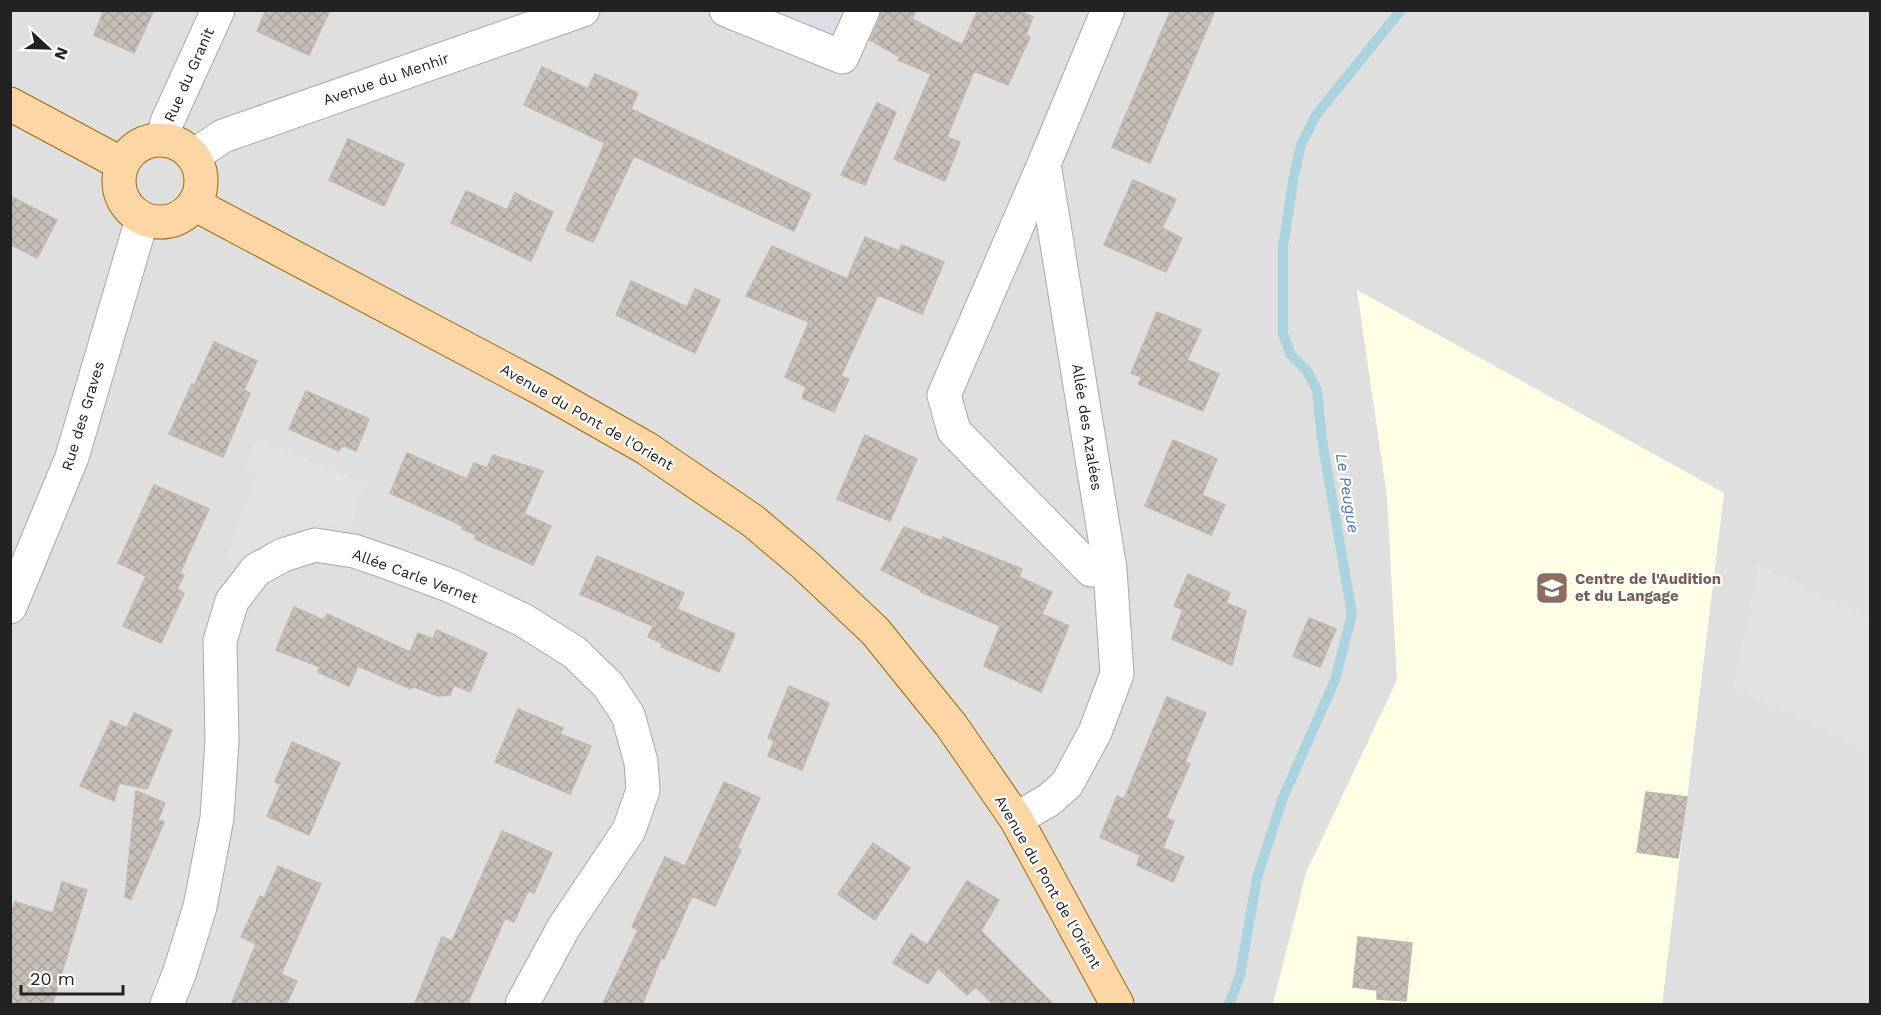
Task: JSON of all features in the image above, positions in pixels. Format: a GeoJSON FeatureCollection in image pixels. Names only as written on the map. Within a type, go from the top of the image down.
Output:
{"type":"FeatureCollection","features":[{"type":"Feature","properties":{"kind":"main road"},"geometry":{"type":"LineString","coordinates":[[10,104],[122,165]]}},
{"type":"Feature","properties":{"kind":"main road"},"geometry":{"type":"LineString","coordinates":[[150,141],[174,142],[193,156],[200,175],[199,195],[187,213],[177,219],[154,223],[142,219],[123,202],[118,177],[128,154],[138,146],[150,141]]}},
{"type":"Feature","properties":{"kind":"main road","name":"Avenue du Pont de l'Orient"},"geometry":{"type":"LineString","coordinates":[[194,204],[540,388],[646,448],[753,520],[805,565],[875,631],[951,725],[1016,819],[1117,1005]]}},
{"type":"Feature","properties":{"kind":"street","name":"Rue du Granit"},"geometry":{"type":"LineString","coordinates":[[163,140],[167,122],[218,10]]}},
{"type":"Feature","properties":{"kind":"street","name":"Avenue du Menhir"},"geometry":{"type":"LineString","coordinates":[[193,156],[223,136],[583,10]]}},
{"type":"Feature","properties":{"kind":"street"},"geometry":{"type":"LineString","coordinates":[[726,10],[842,57],[863,10]]}},
{"type":"Feature","properties":{"kind":"street"},"geometry":{"type":"LineString","coordinates":[[1108,10],[944,394],[954,431],[1091,570],[1110,569]]}},
{"type":"Feature","properties":{"kind":"street","name":"Allée des Azalées"},"geometry":{"type":"LineString","coordinates":[[1016,819],[1049,800],[1067,784],[1095,732],[1117,674],[1110,569],[1044,164]]}},
{"type":"Feature","properties":{"kind":"street","name":"Rue des Graves"},"geometry":{"type":"LineString","coordinates":[[10,607],[72,457],[142,219]]}},
{"type":"Feature","properties":{"kind":"street","name":"Allée Carle Vernet"},"geometry":{"type":"LineString","coordinates":[[167,1005],[200,907],[217,818],[222,741],[220,641],[232,601],[256,570],[283,555],[315,545],[354,551],[392,564],[451,586],[524,620],[574,652],[608,685],[628,715],[641,762],[643,790],[629,830],[564,927],[522,1005]]}},
{"type":"Feature","properties":{"kind":"shaded area"},"geometry":{"type":"Polygon","coordinates":[[[10,11],[1870,11],[1870,1004],[1662,1004],[1724,493],[1357,290],[1387,496],[1397,680],[1306,873],[1273,1004],[11,1004],[10,11]]]}},
{"type":"Feature","properties":{"kind":"shaded area"},"geometry":{"type":"Polygon","coordinates":[[[726,11],[863,11],[842,57],[726,11]]]}},
{"type":"Feature","properties":{"kind":"shaded area","name":"Centre de l'Audition et du Langage"},"geometry":{"type":"Polygon","coordinates":[[[1357,290],[1724,493],[1662,1004],[1273,1004],[1306,873],[1397,680],[1387,496],[1357,290]]]}},
{"type":"Feature","properties":{"kind":"shaded area"},"geometry":{"type":"Polygon","coordinates":[[[257,438],[364,483],[353,528],[322,526],[286,532],[237,564],[226,560],[257,474],[245,468],[257,438]]]}},
{"type":"Feature","properties":{"kind":"shaded area"},"geometry":{"type":"Polygon","coordinates":[[[1758,565],[1870,618],[1870,754],[1732,687],[1758,565]]]}},
{"type":"Feature","properties":{"kind":"building"},"geometry":{"type":"Polygon","coordinates":[[[104,10],[154,10],[134,53],[94,35],[104,10]]]}},
{"type":"Feature","properties":{"kind":"building"},"geometry":{"type":"Polygon","coordinates":[[[266,10],[330,10],[309,55],[257,31],[266,10]]]}},
{"type":"Feature","properties":{"kind":"building"},"geometry":{"type":"Polygon","coordinates":[[[881,10],[916,10],[912,19],[962,45],[978,10],[1017,10],[1033,17],[1026,35],[1030,37],[1008,85],[974,71],[947,137],[960,142],[945,181],[894,159],[931,74],[898,60],[900,57],[870,40],[880,18],[881,10]]]}},
{"type":"Feature","properties":{"kind":"building"},"geometry":{"type":"Polygon","coordinates":[[[1171,10],[1215,10],[1150,163],[1112,147],[1171,10]]]}},
{"type":"Feature","properties":{"kind":"building"},"geometry":{"type":"Polygon","coordinates":[[[542,67],[588,89],[595,74],[638,93],[631,109],[811,194],[794,231],[634,156],[593,242],[566,230],[605,143],[524,105],[542,67]]]}},
{"type":"Feature","properties":{"kind":"building"},"geometry":{"type":"Polygon","coordinates":[[[877,103],[896,112],[865,185],[841,175],[877,103]]]}},
{"type":"Feature","properties":{"kind":"building"},"geometry":{"type":"Polygon","coordinates":[[[348,139],[404,164],[384,206],[329,180],[348,139]]]}},
{"type":"Feature","properties":{"kind":"building"},"geometry":{"type":"Polygon","coordinates":[[[1133,180],[1176,199],[1162,228],[1182,238],[1166,272],[1104,245],[1133,180]]]}},
{"type":"Feature","properties":{"kind":"building"},"geometry":{"type":"Polygon","coordinates":[[[466,191],[507,210],[515,193],[553,212],[531,261],[451,223],[466,191]]]}},
{"type":"Feature","properties":{"kind":"building"},"geometry":{"type":"Polygon","coordinates":[[[10,196],[57,220],[37,258],[10,244],[10,196]]]}},
{"type":"Feature","properties":{"kind":"building"},"geometry":{"type":"Polygon","coordinates":[[[865,237],[899,251],[902,245],[944,262],[922,314],[878,295],[841,376],[849,379],[834,412],[802,398],[806,387],[785,377],[809,322],[746,296],[772,246],[847,279],[865,237]]]}},
{"type":"Feature","properties":{"kind":"building"},"geometry":{"type":"Polygon","coordinates":[[[631,281],[687,307],[695,289],[720,300],[695,353],[616,315],[631,281]]]}},
{"type":"Feature","properties":{"kind":"building"},"geometry":{"type":"Polygon","coordinates":[[[1157,312],[1201,330],[1187,360],[1219,374],[1203,411],[1138,384],[1142,377],[1131,373],[1157,312]]]}},
{"type":"Feature","properties":{"kind":"building"},"geometry":{"type":"Polygon","coordinates":[[[214,342],[257,361],[244,390],[250,393],[223,457],[169,434],[214,342]]]}},
{"type":"Feature","properties":{"kind":"building"},"geometry":{"type":"Polygon","coordinates":[[[306,391],[369,419],[356,451],[342,445],[339,451],[289,429],[306,391]]]}},
{"type":"Feature","properties":{"kind":"building"},"geometry":{"type":"Polygon","coordinates":[[[865,435],[917,459],[890,521],[837,499],[865,435]]]}},
{"type":"Feature","properties":{"kind":"building"},"geometry":{"type":"Polygon","coordinates":[[[1173,440],[1217,459],[1202,495],[1225,505],[1211,535],[1145,506],[1173,440]]]}},
{"type":"Feature","properties":{"kind":"building"},"geometry":{"type":"Polygon","coordinates":[[[407,453],[467,479],[474,463],[487,468],[493,455],[543,471],[524,514],[551,526],[533,565],[475,539],[476,535],[462,529],[463,526],[390,493],[407,453]]]}},
{"type":"Feature","properties":{"kind":"building"},"geometry":{"type":"Polygon","coordinates":[[[154,485],[209,509],[180,573],[184,575],[177,589],[184,593],[161,643],[123,626],[146,576],[118,563],[154,485]]]}},
{"type":"Feature","properties":{"kind":"building"},"geometry":{"type":"Polygon","coordinates":[[[904,527],[942,541],[943,537],[1022,569],[1019,577],[1052,592],[1042,614],[1069,626],[1041,692],[984,666],[1000,626],[921,592],[881,570],[904,527]]]}},
{"type":"Feature","properties":{"kind":"building"},"geometry":{"type":"Polygon","coordinates":[[[597,556],[684,593],[677,609],[735,634],[719,672],[661,647],[663,644],[648,637],[653,626],[580,594],[597,556]]]}},
{"type":"Feature","properties":{"kind":"building"},"geometry":{"type":"Polygon","coordinates":[[[1188,574],[1230,593],[1226,603],[1246,611],[1232,665],[1172,639],[1183,610],[1174,606],[1188,574]]]}},
{"type":"Feature","properties":{"kind":"building"},"geometry":{"type":"Polygon","coordinates":[[[294,607],[323,620],[327,614],[410,652],[418,633],[433,639],[437,630],[487,653],[470,692],[454,685],[450,695],[438,696],[412,686],[411,689],[358,666],[349,686],[318,672],[320,667],[276,650],[294,607]]]}},
{"type":"Feature","properties":{"kind":"building"},"geometry":{"type":"Polygon","coordinates":[[[1309,618],[1336,629],[1320,667],[1293,656],[1309,618]]]}},
{"type":"Feature","properties":{"kind":"building"},"geometry":{"type":"Polygon","coordinates":[[[789,686],[829,703],[802,770],[768,756],[774,741],[768,738],[789,686]]]}},
{"type":"Feature","properties":{"kind":"building"},"geometry":{"type":"Polygon","coordinates":[[[1167,697],[1206,713],[1185,762],[1190,764],[1166,818],[1174,821],[1163,848],[1184,857],[1173,882],[1137,865],[1140,855],[1100,837],[1117,796],[1124,799],[1167,697]]]}},
{"type":"Feature","properties":{"kind":"building"},"geometry":{"type":"Polygon","coordinates":[[[518,709],[563,728],[560,734],[591,746],[570,794],[495,762],[518,709]]]}},
{"type":"Feature","properties":{"kind":"building"},"geometry":{"type":"Polygon","coordinates":[[[134,713],[172,730],[147,789],[119,783],[114,801],[80,786],[111,721],[127,728],[134,713]]]}},
{"type":"Feature","properties":{"kind":"building"},"geometry":{"type":"Polygon","coordinates":[[[292,742],[340,763],[309,835],[267,816],[281,784],[275,782],[292,742]]]}},
{"type":"Feature","properties":{"kind":"building"},"geometry":{"type":"Polygon","coordinates":[[[724,782],[760,798],[737,848],[741,850],[715,906],[692,896],[664,959],[661,958],[642,1005],[602,1005],[638,930],[632,927],[665,857],[685,866],[724,782]]]}},
{"type":"Feature","properties":{"kind":"building"},"geometry":{"type":"Polygon","coordinates":[[[136,791],[165,803],[158,820],[164,822],[131,899],[125,897],[136,791]]]}},
{"type":"Feature","properties":{"kind":"building"},"geometry":{"type":"Polygon","coordinates":[[[1646,792],[1687,797],[1678,858],[1637,852],[1646,792]]]}},
{"type":"Feature","properties":{"kind":"building"},"geometry":{"type":"Polygon","coordinates":[[[502,831],[552,853],[534,893],[528,891],[514,922],[505,918],[467,1005],[414,1005],[442,937],[452,941],[502,831]]]}},
{"type":"Feature","properties":{"kind":"building"},"geometry":{"type":"Polygon","coordinates":[[[873,843],[910,868],[875,920],[838,894],[873,843]]]}},
{"type":"Feature","properties":{"kind":"building"},"geometry":{"type":"Polygon","coordinates":[[[278,866],[321,884],[281,974],[297,981],[286,1005],[231,1005],[256,944],[241,937],[260,896],[264,898],[278,866]]]}},
{"type":"Feature","properties":{"kind":"building"},"geometry":{"type":"Polygon","coordinates":[[[967,881],[999,900],[981,931],[1054,1005],[994,1005],[976,987],[967,995],[938,968],[928,984],[893,963],[911,934],[927,945],[967,881]]]}},
{"type":"Feature","properties":{"kind":"building"},"geometry":{"type":"Polygon","coordinates":[[[62,882],[87,890],[52,1005],[10,1005],[10,916],[15,902],[53,913],[62,882]]]}},
{"type":"Feature","properties":{"kind":"building"},"geometry":{"type":"Polygon","coordinates":[[[1358,937],[1412,943],[1406,1001],[1377,999],[1377,990],[1353,987],[1358,937]]]}},
{"type":"Feature","properties":{"kind":"waterway","name":"Le Peugue"},"geometry":{"type":"LineString","coordinates":[[1229,1004],[1240,975],[1257,878],[1282,800],[1335,680],[1352,614],[1322,440],[1317,390],[1307,371],[1291,355],[1283,334],[1283,247],[1294,176],[1301,145],[1316,115],[1401,10]]}},
{"type":"Feature","properties":{"kind":"place","name":"Centre de l'Audition et du Langage"},"geometry":{"type":"Point","coordinates":[1552,588]}}]}
